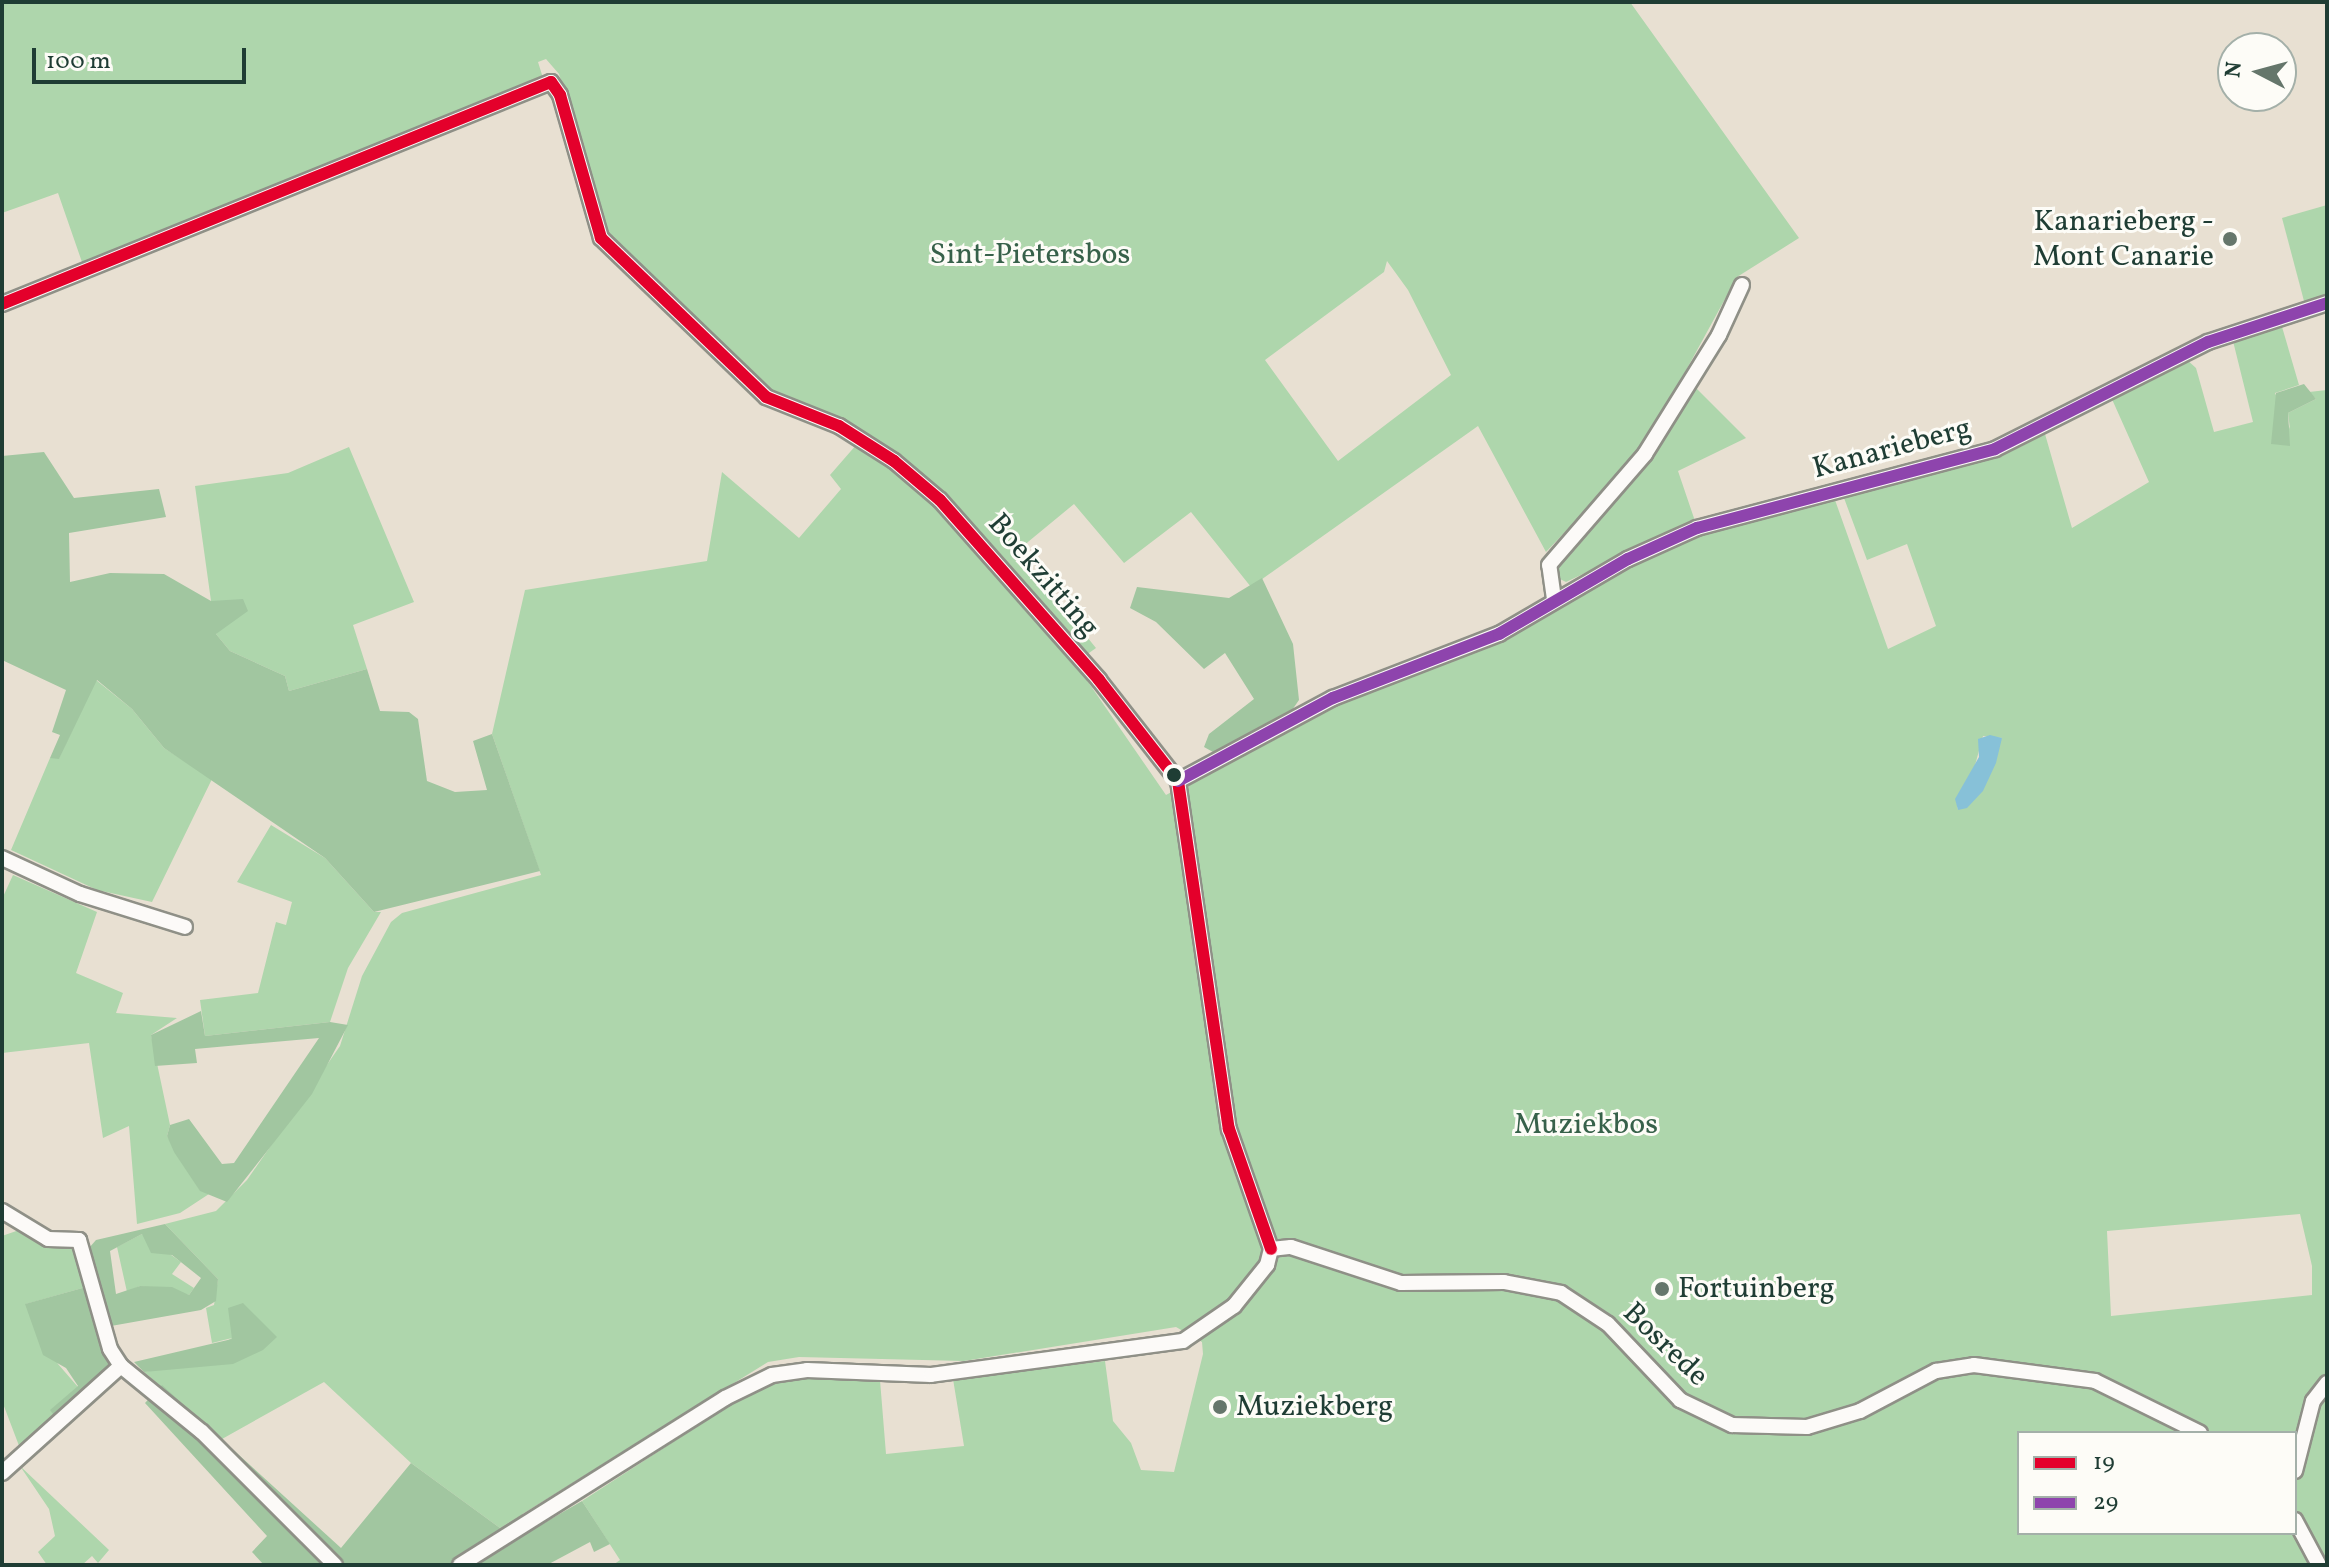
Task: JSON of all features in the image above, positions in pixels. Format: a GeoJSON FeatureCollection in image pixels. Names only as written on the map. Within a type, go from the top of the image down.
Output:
{"type":"FeatureCollection","features":[{"type":"Feature","properties":{"kind":"street","name":"Boekzitting"},"geometry":{"type":"LineString","coordinates":[[2,304],[551,82],[560,95],[601,238],[766,397],[839,426],[894,461],[940,500],[1078,656],[1178,781]]}},
{"type":"Feature","properties":{"kind":"street"},"geometry":{"type":"LineString","coordinates":[[460,1565],[725,1398],[772,1375],[807,1370],[954,1374],[1183,1341],[1240,1300],[1267,1265],[1271,1249],[1229,1129],[1178,781],[1333,698],[1499,634],[1554,599],[1549,565],[1645,454],[1719,335],[1742,285]]}},
{"type":"Feature","properties":{"kind":"street","name":"Kanarieberg"},"geometry":{"type":"LineString","coordinates":[[1554,599],[1628,559],[1732,516],[1849,492],[1995,449],[2185,352],[2327,303]]}},
{"type":"Feature","properties":{"kind":"street"},"geometry":{"type":"LineString","coordinates":[[2,858],[80,894],[185,927]]}},
{"type":"Feature","properties":{"kind":"street"},"geometry":{"type":"LineString","coordinates":[[2,1211],[48,1239],[79,1240],[110,1349],[121,1366],[202,1432],[335,1565]]}},
{"type":"Feature","properties":{"kind":"street","name":"Bosrede"},"geometry":{"type":"LineString","coordinates":[[1271,1249],[1291,1247],[1393,1282],[1504,1282],[1561,1293],[1608,1324],[1680,1400],[1732,1425],[1807,1427],[1860,1411],[1936,1371],[1986,1365],[2095,1381],[2196,1431]]}},
{"type":"Feature","properties":{"kind":"street"},"geometry":{"type":"LineString","coordinates":[[2,1473],[121,1366]]}},
{"type":"Feature","properties":{"kind":"street"},"geometry":{"type":"LineString","coordinates":[[2297,1463],[2313,1401],[2327,1383]]}},
{"type":"Feature","properties":{"kind":"street"},"geometry":{"type":"LineString","coordinates":[[2297,1524],[2319,1565]]}},
{"type":"Feature","properties":{"kind":"green space"},"geometry":{"type":"Polygon","coordinates":[[[2,2],[1630,2],[1799,238],[1737,277],[1654,429],[1624,470],[1546,552],[1478,426],[1251,587],[1191,512],[1124,563],[1074,504],[1017,551],[1096,648],[1075,663],[1166,795],[1331,706],[1495,640],[1619,571],[1747,513],[1835,500],[1888,649],[1936,626],[1907,544],[1867,560],[1844,498],[2020,447],[2045,434],[2072,528],[2149,482],[2111,397],[2186,359],[2196,368],[2214,432],[2253,422],[2232,337],[2280,320],[2299,385],[2275,393],[2290,429],[2288,413],[2316,399],[2309,392],[2327,390],[2327,1565],[613,1565],[620,1560],[582,1501],[750,1392],[793,1375],[880,1380],[886,1454],[964,1446],[953,1379],[1105,1361],[1113,1421],[1131,1443],[1141,1470],[1174,1472],[1203,1354],[1202,1342],[1176,1327],[964,1361],[799,1357],[768,1362],[500,1528],[411,1463],[324,1382],[222,1439],[144,1372],[185,1365],[232,1338],[212,1343],[206,1308],[214,1305],[218,1279],[165,1224],[216,1211],[247,1180],[340,1046],[362,976],[391,922],[402,913],[541,875],[492,734],[525,590],[707,561],[722,472],[799,538],[841,489],[830,475],[857,444],[831,426],[833,415],[768,391],[608,239],[559,74],[546,59],[538,62],[543,78],[83,265],[58,193],[2,213],[2,2]],[[1387,261],[1384,272],[1265,360],[1338,461],[1451,375],[1408,290],[1387,261]],[[1983,736],[1974,769],[1956,799],[1958,810],[2002,738],[1983,736]],[[2300,1214],[2107,1231],[2111,1316],[2312,1295],[2312,1266],[2300,1214]]]}},
{"type":"Feature","properties":{"kind":"green space"},"geometry":{"type":"Polygon","coordinates":[[[2327,205],[2327,295],[2304,301],[2282,218],[2327,205]]]}},
{"type":"Feature","properties":{"kind":"green space"},"geometry":{"type":"Polygon","coordinates":[[[2304,384],[2316,399],[2288,413],[2290,446],[2271,444],[2276,393],[2304,384]]]}},
{"type":"Feature","properties":{"kind":"green space"},"geometry":{"type":"Polygon","coordinates":[[[1694,386],[1746,438],[1678,471],[1695,521],[1566,582],[1560,579],[1554,566],[1694,386]]]}},
{"type":"Feature","properties":{"kind":"green space"},"geometry":{"type":"Polygon","coordinates":[[[349,447],[414,602],[353,625],[367,669],[289,691],[285,676],[230,651],[216,634],[234,602],[211,601],[195,486],[288,473],[349,447]]]}},
{"type":"Feature","properties":{"kind":"green space"},"geometry":{"type":"Polygon","coordinates":[[[44,452],[74,498],[159,489],[166,517],[69,533],[70,582],[110,573],[164,574],[211,601],[243,599],[248,611],[216,634],[230,651],[285,676],[289,691],[367,669],[380,711],[409,712],[418,719],[427,781],[455,792],[487,790],[473,741],[492,734],[540,871],[374,912],[325,858],[164,748],[132,709],[97,680],[59,759],[50,758],[60,735],[52,732],[66,690],[2,660],[2,456],[44,452]]]}},
{"type":"Feature","properties":{"kind":"green space"},"geometry":{"type":"Polygon","coordinates":[[[1262,578],[1293,644],[1299,700],[1290,713],[1213,752],[1204,747],[1209,734],[1254,699],[1225,653],[1204,669],[1156,622],[1130,608],[1137,587],[1229,598],[1262,578]]]}},
{"type":"Feature","properties":{"kind":"green space"},"geometry":{"type":"Polygon","coordinates":[[[96,680],[132,709],[164,748],[212,779],[152,902],[97,890],[11,850],[50,758],[59,758],[96,680]]]}},
{"type":"Feature","properties":{"kind":"green space"},"geometry":{"type":"Polygon","coordinates":[[[271,825],[325,858],[374,912],[381,912],[348,968],[330,1022],[205,1036],[200,1000],[258,993],[276,922],[286,925],[292,902],[237,882],[271,825]]]}},
{"type":"Feature","properties":{"kind":"green space"},"geometry":{"type":"Polygon","coordinates":[[[13,875],[97,912],[76,973],[123,993],[116,1013],[177,1018],[151,1035],[170,1125],[167,1136],[200,1190],[209,1194],[180,1213],[137,1224],[129,1126],[103,1138],[89,1043],[2,1053],[2,899],[13,875]]]}},
{"type":"Feature","properties":{"kind":"green space"},"geometry":{"type":"Polygon","coordinates":[[[201,1011],[205,1036],[330,1022],[348,1025],[312,1094],[227,1202],[200,1191],[174,1152],[167,1136],[170,1125],[189,1119],[222,1164],[234,1163],[319,1038],[195,1049],[197,1063],[155,1066],[151,1035],[201,1011]]]}},
{"type":"Feature","properties":{"kind":"green space"},"geometry":{"type":"Polygon","coordinates":[[[165,1224],[218,1279],[216,1301],[201,1310],[111,1326],[89,1248],[96,1240],[165,1224]],[[142,1234],[110,1251],[116,1294],[140,1286],[172,1287],[189,1295],[201,1278],[172,1255],[151,1253],[142,1234]]]}},
{"type":"Feature","properties":{"kind":"green space"},"geometry":{"type":"Polygon","coordinates":[[[22,1229],[69,1246],[77,1254],[86,1287],[26,1304],[58,1364],[78,1387],[51,1410],[56,1418],[21,1451],[2,1401],[2,1236],[22,1229]]]}},
{"type":"Feature","properties":{"kind":"green space"},"geometry":{"type":"Polygon","coordinates":[[[142,1234],[181,1262],[172,1274],[194,1288],[189,1295],[140,1286],[127,1292],[117,1247],[142,1234]]]}},
{"type":"Feature","properties":{"kind":"green space"},"geometry":{"type":"Polygon","coordinates":[[[86,1287],[112,1365],[56,1418],[50,1410],[78,1386],[66,1368],[43,1355],[25,1304],[86,1287]]]}},
{"type":"Feature","properties":{"kind":"green space"},"geometry":{"type":"Polygon","coordinates":[[[243,1303],[277,1337],[263,1350],[233,1364],[144,1372],[134,1362],[232,1339],[228,1308],[243,1303]]]}},
{"type":"Feature","properties":{"kind":"green space"},"geometry":{"type":"Polygon","coordinates":[[[162,1385],[341,1548],[411,1463],[500,1528],[522,1514],[532,1530],[582,1501],[610,1544],[594,1552],[590,1542],[547,1565],[264,1565],[252,1552],[267,1536],[145,1403],[162,1385]]]}},
{"type":"Feature","properties":{"kind":"green space"},"geometry":{"type":"Polygon","coordinates":[[[20,1466],[109,1550],[98,1563],[92,1556],[82,1565],[47,1565],[38,1552],[55,1536],[49,1509],[20,1466]]]}},
{"type":"Feature","properties":{"kind":"water"},"geometry":{"type":"Polygon","coordinates":[[[1990,735],[2002,738],[1996,763],[1983,791],[1967,808],[1958,810],[1955,799],[1979,757],[1978,739],[1990,735]]]}},
{"type":"Feature","properties":{"kind":"transit line","name":"19"},"geometry":{"type":"LineString","coordinates":[[2,304],[551,82],[560,95],[601,238],[766,397],[839,426],[894,461],[940,500],[1099,680],[1178,781],[1229,1129],[1271,1249]]}},
{"type":"Feature","properties":{"kind":"transit line","name":"29"},"geometry":{"type":"LineString","coordinates":[[1178,781],[1333,698],[1499,634],[1628,559],[1697,528],[1995,449],[2208,342],[2327,303]]}},
{"type":"Feature","properties":{"kind":"place","name":"Kanarieberg - Mont Canarie"},"geometry":{"type":"Point","coordinates":[2230,239]}},
{"type":"Feature","properties":{"kind":"place","name":"Fortuinberg"},"geometry":{"type":"Point","coordinates":[1662,1289]}},
{"type":"Feature","properties":{"kind":"place","name":"Muziekberg"},"geometry":{"type":"Point","coordinates":[1220,1407]}},
{"type":"Feature","properties":{"kind":"park label","name":"Sint-Pietersbos"},"geometry":{"type":"Point","coordinates":[1030,255]}},
{"type":"Feature","properties":{"kind":"park label","name":"Muziekbos"},"geometry":{"type":"Point","coordinates":[1586,1125]}}]}
